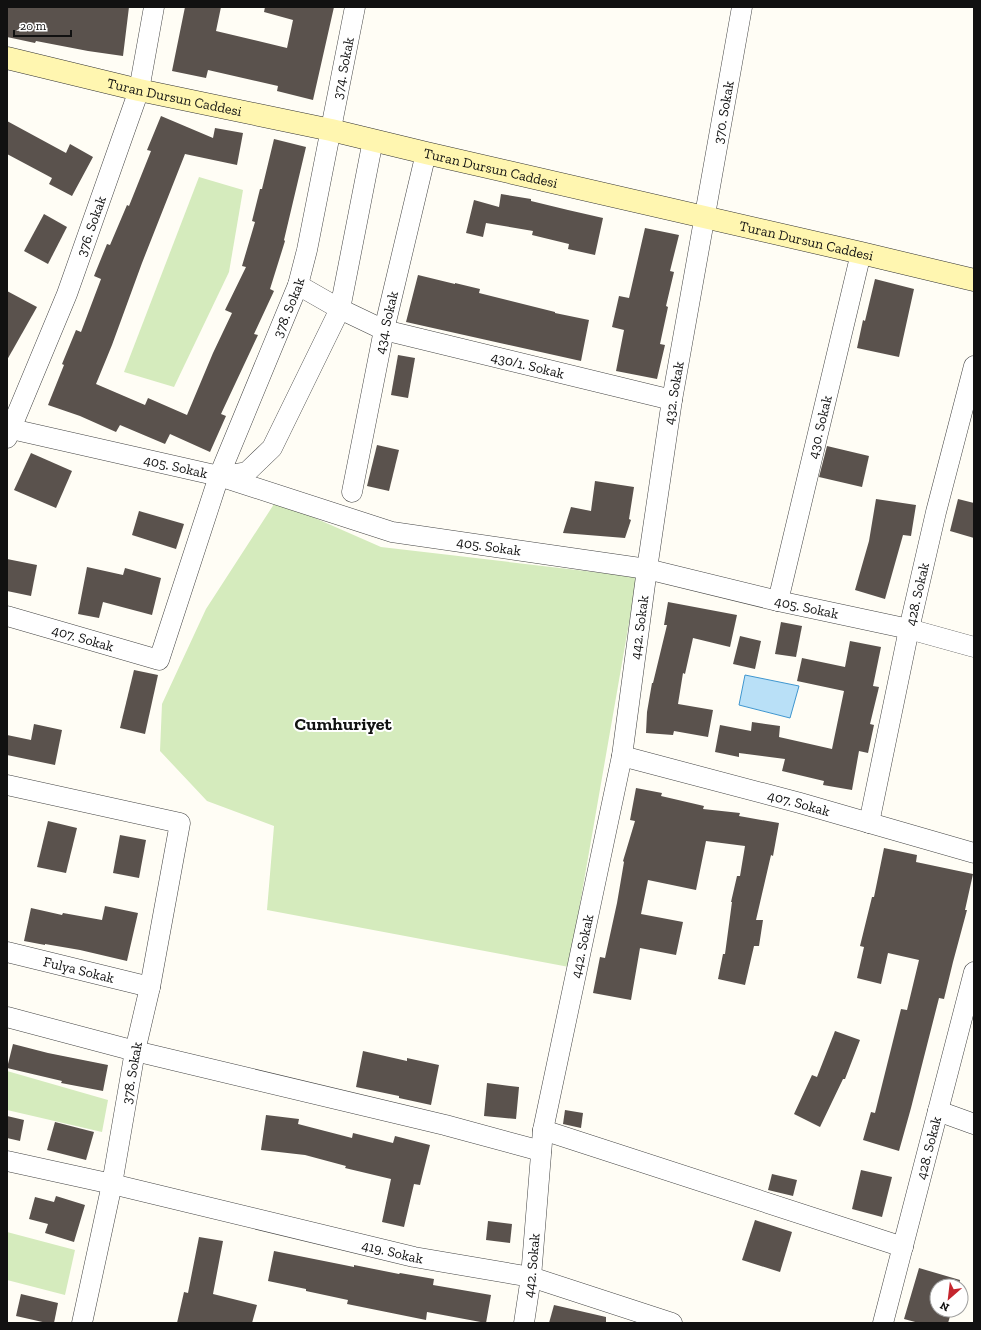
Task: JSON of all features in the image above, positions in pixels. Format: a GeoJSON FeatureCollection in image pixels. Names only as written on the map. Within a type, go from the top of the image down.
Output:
{"type":"FeatureCollection","features":[{"type":"Feature","properties":{"kind":"street","name":"376. Sokak"},"geometry":{"type":"LineString","coordinates":[[8,431],[68,294],[139,90],[154,7]]}},
{"type":"Feature","properties":{"kind":"street","name":"374. Sokak"},"geometry":{"type":"LineString","coordinates":[[331,130],[355,7]]}},
{"type":"Feature","properties":{"kind":"street","name":"370. Sokak"},"geometry":{"type":"LineString","coordinates":[[706,217],[742,7]]}},
{"type":"Feature","properties":{"kind":"street","name":"Turan Dursun Caddesi"},"geometry":{"type":"LineString","coordinates":[[7,58],[139,90],[331,130],[974,280]]}},
{"type":"Feature","properties":{"kind":"street","name":"378. Sokak"},"geometry":{"type":"LineString","coordinates":[[159,660],[219,476],[298,285],[331,130]]}},
{"type":"Feature","properties":{"kind":"street"},"geometry":{"type":"LineString","coordinates":[[219,476],[247,472],[272,448],[340,309],[373,140]]}},
{"type":"Feature","properties":{"kind":"street","name":"434. Sokak"},"geometry":{"type":"LineString","coordinates":[[352,492],[384,330],[426,153]]}},
{"type":"Feature","properties":{"kind":"street","name":"432. Sokak"},"geometry":{"type":"LineString","coordinates":[[648,569],[672,400],[706,217]]}},
{"type":"Feature","properties":{"kind":"street","name":"430. Sokak"},"geometry":{"type":"LineString","coordinates":[[778,601],[861,253]]}},
{"type":"Feature","properties":{"kind":"street","name":"430/1. Sokak"},"geometry":{"type":"LineString","coordinates":[[298,285],[340,309],[384,330],[672,400]]}},
{"type":"Feature","properties":{"kind":"street","name":"428. Sokak"},"geometry":{"type":"LineString","coordinates":[[869,824],[909,629],[936,512],[974,366]]}},
{"type":"Feature","properties":{"kind":"street","name":"405. Sokak"},"geometry":{"type":"LineString","coordinates":[[8,431],[219,476],[392,532],[648,569],[778,601],[909,629],[974,647]]}},
{"type":"Feature","properties":{"kind":"street","name":"442. Sokak"},"geometry":{"type":"LineString","coordinates":[[524,1323],[531,1277],[543,1130],[622,756],[648,569]]}},
{"type":"Feature","properties":{"kind":"street","name":"407. Sokak"},"geometry":{"type":"LineString","coordinates":[[7,616],[159,660]]}},
{"type":"Feature","properties":{"kind":"street","name":"407. Sokak"},"geometry":{"type":"LineString","coordinates":[[622,756],[792,801],[974,853]]}},
{"type":"Feature","properties":{"kind":"street","name":"378. Sokak"},"geometry":{"type":"LineString","coordinates":[[7,784],[180,823],[150,987],[135,1051],[112,1184],[82,1323]]}},
{"type":"Feature","properties":{"kind":"street","name":"Fulya Sokak"},"geometry":{"type":"LineString","coordinates":[[7,952],[150,987]]}},
{"type":"Feature","properties":{"kind":"street","name":"428. Sokak"},"geometry":{"type":"LineString","coordinates":[[883,1323],[974,972]]}},
{"type":"Feature","properties":{"kind":"street"},"geometry":{"type":"LineString","coordinates":[[7,1017],[135,1051],[445,1125],[541,1151]]}},
{"type":"Feature","properties":{"kind":"street"},"geometry":{"type":"LineString","coordinates":[[938,1111],[974,1124]]}},
{"type":"Feature","properties":{"kind":"street"},"geometry":{"type":"LineString","coordinates":[[543,1130],[903,1247]]}},
{"type":"Feature","properties":{"kind":"street","name":"419. Sokak"},"geometry":{"type":"LineString","coordinates":[[7,1161],[112,1184],[414,1257],[531,1277],[672,1323]]}},
{"type":"Feature","properties":{"kind":"green space"},"geometry":{"type":"Polygon","coordinates":[[[199,177],[243,190],[229,272],[174,387],[124,372],[199,177]]]}},
{"type":"Feature","properties":{"kind":"green space"},"geometry":{"type":"Polygon","coordinates":[[[276,501],[381,547],[637,577],[569,967],[267,910],[274,826],[207,801],[160,751],[162,704],[206,609],[276,501]]]}},
{"type":"Feature","properties":{"kind":"green space"},"geometry":{"type":"Polygon","coordinates":[[[7,1071],[108,1100],[102,1132],[7,1110],[7,1071]]]}},
{"type":"Feature","properties":{"kind":"green space"},"geometry":{"type":"Polygon","coordinates":[[[7,1232],[75,1250],[65,1295],[7,1280],[7,1232]]]}},
{"type":"Feature","properties":{"kind":"water"},"geometry":{"type":"Polygon","coordinates":[[[745,675],[799,686],[790,718],[739,705],[745,675]]]}},
{"type":"Feature","properties":{"kind":"building"},"geometry":{"type":"Polygon","coordinates":[[[7,7],[129,7],[123,56],[36,41],[35,43],[7,37],[7,7]]]}},
{"type":"Feature","properties":{"kind":"building"},"geometry":{"type":"Polygon","coordinates":[[[185,7],[221,7],[216,31],[287,48],[293,20],[264,12],[265,7],[334,7],[313,100],[277,91],[278,86],[208,70],[206,78],[172,71],[185,7]]]}},
{"type":"Feature","properties":{"kind":"building"},"geometry":{"type":"Polygon","coordinates":[[[161,116],[213,138],[215,128],[243,133],[237,165],[185,154],[96,384],[145,405],[148,398],[187,415],[213,353],[232,313],[225,310],[246,267],[242,266],[255,222],[252,221],[260,189],[262,189],[274,139],[306,147],[285,241],[270,289],[274,291],[254,334],[258,335],[221,414],[226,416],[210,452],[170,434],[165,444],[120,425],[116,432],[80,416],[48,405],[64,365],[62,364],[76,330],[81,332],[101,279],[94,276],[107,244],[110,245],[127,205],[129,206],[151,151],[147,150],[161,116]]]}},
{"type":"Feature","properties":{"kind":"building"},"geometry":{"type":"Polygon","coordinates":[[[7,121],[66,153],[70,144],[93,157],[72,196],[49,184],[52,178],[7,154],[7,121]]]}},
{"type":"Feature","properties":{"kind":"building"},"geometry":{"type":"Polygon","coordinates":[[[501,194],[531,199],[531,201],[603,218],[595,255],[568,249],[569,244],[532,235],[533,231],[486,223],[483,237],[466,233],[474,200],[499,207],[501,194]]]}},
{"type":"Feature","properties":{"kind":"building"},"geometry":{"type":"Polygon","coordinates":[[[44,214],[67,227],[48,264],[24,251],[44,214]]]}},
{"type":"Feature","properties":{"kind":"building"},"geometry":{"type":"Polygon","coordinates":[[[645,228],[679,235],[670,271],[674,272],[666,306],[668,307],[660,344],[665,345],[657,379],[616,371],[624,330],[612,327],[619,296],[629,298],[645,228]]]}},
{"type":"Feature","properties":{"kind":"building"},"geometry":{"type":"Polygon","coordinates":[[[418,275],[480,289],[479,293],[555,313],[589,320],[581,361],[406,322],[418,275]]]}},
{"type":"Feature","properties":{"kind":"building"},"geometry":{"type":"Polygon","coordinates":[[[875,279],[914,289],[899,357],[857,348],[863,320],[865,321],[875,279]]]}},
{"type":"Feature","properties":{"kind":"building"},"geometry":{"type":"Polygon","coordinates":[[[7,291],[37,307],[7,360],[7,291]]]}},
{"type":"Feature","properties":{"kind":"building"},"geometry":{"type":"Polygon","coordinates":[[[398,355],[415,358],[408,398],[391,395],[398,355]]]}},
{"type":"Feature","properties":{"kind":"building"},"geometry":{"type":"Polygon","coordinates":[[[377,445],[399,450],[389,491],[367,486],[377,445]]]}},
{"type":"Feature","properties":{"kind":"building"},"geometry":{"type":"Polygon","coordinates":[[[827,446],[869,456],[862,487],[819,477],[827,446]]]}},
{"type":"Feature","properties":{"kind":"building"},"geometry":{"type":"Polygon","coordinates":[[[31,453],[72,471],[56,508],[14,490],[31,453]]]}},
{"type":"Feature","properties":{"kind":"building"},"geometry":{"type":"Polygon","coordinates":[[[595,481],[634,487],[629,519],[631,520],[625,538],[563,533],[571,507],[591,511],[595,481]]]}},
{"type":"Feature","properties":{"kind":"building"},"geometry":{"type":"Polygon","coordinates":[[[876,499],[916,505],[911,536],[903,535],[885,599],[855,590],[869,541],[876,499]]]}},
{"type":"Feature","properties":{"kind":"building"},"geometry":{"type":"Polygon","coordinates":[[[958,499],[974,503],[974,538],[950,531],[958,499]]]}},
{"type":"Feature","properties":{"kind":"building"},"geometry":{"type":"Polygon","coordinates":[[[139,511],[184,524],[176,549],[132,535],[139,511]]]}},
{"type":"Feature","properties":{"kind":"building"},"geometry":{"type":"Polygon","coordinates":[[[7,559],[37,565],[31,596],[7,591],[7,559]]]}},
{"type":"Feature","properties":{"kind":"building"},"geometry":{"type":"Polygon","coordinates":[[[87,567],[123,575],[125,568],[161,578],[152,615],[103,602],[99,618],[78,614],[87,567]]]}},
{"type":"Feature","properties":{"kind":"building"},"geometry":{"type":"Polygon","coordinates":[[[668,602],[737,615],[730,647],[693,638],[685,674],[683,673],[678,704],[713,710],[708,737],[674,731],[673,735],[646,733],[647,712],[652,683],[667,625],[664,625],[668,602]]]}},
{"type":"Feature","properties":{"kind":"building"},"geometry":{"type":"Polygon","coordinates":[[[781,622],[802,626],[796,657],[775,654],[781,622]]]}},
{"type":"Feature","properties":{"kind":"building"},"geometry":{"type":"Polygon","coordinates":[[[740,636],[761,641],[755,669],[733,664],[740,636]]]}},
{"type":"Feature","properties":{"kind":"building"},"geometry":{"type":"Polygon","coordinates":[[[850,641],[881,647],[873,686],[879,687],[870,724],[874,725],[868,753],[859,751],[852,790],[823,785],[824,781],[782,771],[785,759],[739,753],[739,757],[715,752],[720,725],[751,731],[752,722],[780,726],[779,737],[832,749],[844,691],[797,681],[802,658],[845,667],[850,641]]]}},
{"type":"Feature","properties":{"kind":"building"},"geometry":{"type":"Polygon","coordinates":[[[134,670],[158,675],[145,734],[120,728],[134,670]]]}},
{"type":"Feature","properties":{"kind":"building"},"geometry":{"type":"Polygon","coordinates":[[[34,724],[62,730],[55,765],[7,755],[7,735],[31,740],[34,724]]]}},
{"type":"Feature","properties":{"kind":"building"},"geometry":{"type":"Polygon","coordinates":[[[636,788],[662,793],[661,796],[704,806],[703,809],[740,813],[739,816],[779,823],[773,856],[771,855],[756,920],[763,920],[759,946],[754,946],[745,985],[718,979],[723,954],[725,954],[731,902],[737,876],[740,876],[745,846],[706,841],[696,890],[648,880],[641,914],[683,922],[676,955],[640,948],[631,1000],[593,993],[600,957],[605,958],[617,903],[623,861],[635,821],[630,820],[636,788]]]}},
{"type":"Feature","properties":{"kind":"building"},"geometry":{"type":"Polygon","coordinates":[[[48,821],[77,828],[66,873],[37,867],[48,821]]]}},
{"type":"Feature","properties":{"kind":"building"},"geometry":{"type":"Polygon","coordinates":[[[120,835],[146,840],[139,878],[113,873],[120,835]]]}},
{"type":"Feature","properties":{"kind":"building"},"geometry":{"type":"Polygon","coordinates":[[[884,848],[917,855],[916,862],[973,874],[965,910],[967,910],[944,999],[939,998],[899,1151],[863,1140],[871,1112],[875,1113],[901,1009],[907,1010],[919,960],[888,953],[881,984],[857,978],[864,947],[860,946],[872,897],[874,897],[884,848]]]}},
{"type":"Feature","properties":{"kind":"building"},"geometry":{"type":"Polygon","coordinates":[[[105,906],[138,913],[127,961],[80,950],[24,941],[31,908],[62,915],[63,913],[102,920],[105,906]]]}},
{"type":"Feature","properties":{"kind":"building"},"geometry":{"type":"Polygon","coordinates":[[[835,1031],[860,1040],[845,1079],[843,1079],[820,1127],[794,1114],[812,1075],[817,1077],[835,1031]]]}},
{"type":"Feature","properties":{"kind":"building"},"geometry":{"type":"Polygon","coordinates":[[[13,1044],[48,1053],[108,1065],[103,1091],[61,1083],[62,1081],[7,1068],[13,1044]]]}},
{"type":"Feature","properties":{"kind":"building"},"geometry":{"type":"Polygon","coordinates":[[[363,1051],[407,1061],[407,1058],[439,1065],[431,1105],[399,1098],[399,1096],[356,1087],[363,1051]]]}},
{"type":"Feature","properties":{"kind":"building"},"geometry":{"type":"Polygon","coordinates":[[[487,1083],[519,1087],[516,1119],[484,1116],[487,1083]]]}},
{"type":"Feature","properties":{"kind":"building"},"geometry":{"type":"Polygon","coordinates":[[[565,1110],[583,1113],[581,1128],[563,1124],[565,1110]]]}},
{"type":"Feature","properties":{"kind":"building"},"geometry":{"type":"Polygon","coordinates":[[[266,1115],[299,1119],[298,1124],[352,1138],[353,1133],[393,1143],[395,1136],[430,1145],[420,1185],[414,1184],[404,1227],[382,1222],[391,1179],[345,1168],[346,1166],[305,1155],[261,1150],[266,1115]]]}},
{"type":"Feature","properties":{"kind":"building"},"geometry":{"type":"Polygon","coordinates":[[[7,1116],[24,1120],[20,1141],[7,1138],[7,1116]]]}},
{"type":"Feature","properties":{"kind":"building"},"geometry":{"type":"Polygon","coordinates":[[[55,1122],[94,1132],[86,1160],[47,1150],[55,1122]]]}},
{"type":"Feature","properties":{"kind":"building"},"geometry":{"type":"Polygon","coordinates":[[[861,1170],[892,1177],[882,1217],[852,1209],[861,1170]]]}},
{"type":"Feature","properties":{"kind":"building"},"geometry":{"type":"Polygon","coordinates":[[[772,1174],[797,1180],[793,1196],[768,1190],[772,1174]]]}},
{"type":"Feature","properties":{"kind":"building"},"geometry":{"type":"Polygon","coordinates":[[[56,1196],[85,1205],[74,1242],[45,1233],[48,1224],[29,1219],[35,1197],[54,1202],[56,1196]]]}},
{"type":"Feature","properties":{"kind":"building"},"geometry":{"type":"Polygon","coordinates":[[[755,1220],[792,1232],[780,1272],[742,1260],[755,1220]]]}},
{"type":"Feature","properties":{"kind":"building"},"geometry":{"type":"Polygon","coordinates":[[[488,1221],[512,1224],[510,1243],[486,1240],[488,1221]]]}},
{"type":"Feature","properties":{"kind":"building"},"geometry":{"type":"Polygon","coordinates":[[[199,1237],[223,1241],[213,1294],[257,1305],[252,1323],[177,1323],[184,1292],[188,1293],[199,1237]]]}},
{"type":"Feature","properties":{"kind":"building"},"geometry":{"type":"Polygon","coordinates":[[[274,1251],[354,1267],[354,1265],[434,1279],[433,1285],[491,1295],[486,1323],[427,1312],[426,1320],[347,1304],[348,1300],[268,1281],[274,1251]]]}},
{"type":"Feature","properties":{"kind":"building"},"geometry":{"type":"Polygon","coordinates":[[[919,1268],[953,1278],[929,1278],[929,1318],[950,1318],[948,1323],[919,1323],[904,1319],[919,1268]]]}},
{"type":"Feature","properties":{"kind":"building"},"geometry":{"type":"Polygon","coordinates":[[[21,1294],[58,1303],[54,1323],[47,1323],[16,1316],[21,1294]]]}},
{"type":"Feature","properties":{"kind":"building"},"geometry":{"type":"Polygon","coordinates":[[[554,1305],[606,1317],[606,1323],[549,1323],[554,1305]]]}},
{"type":"Feature","properties":{"kind":"district","name":"Cumhuriyet"},"geometry":{"type":"Point","coordinates":[343,724]}}]}
